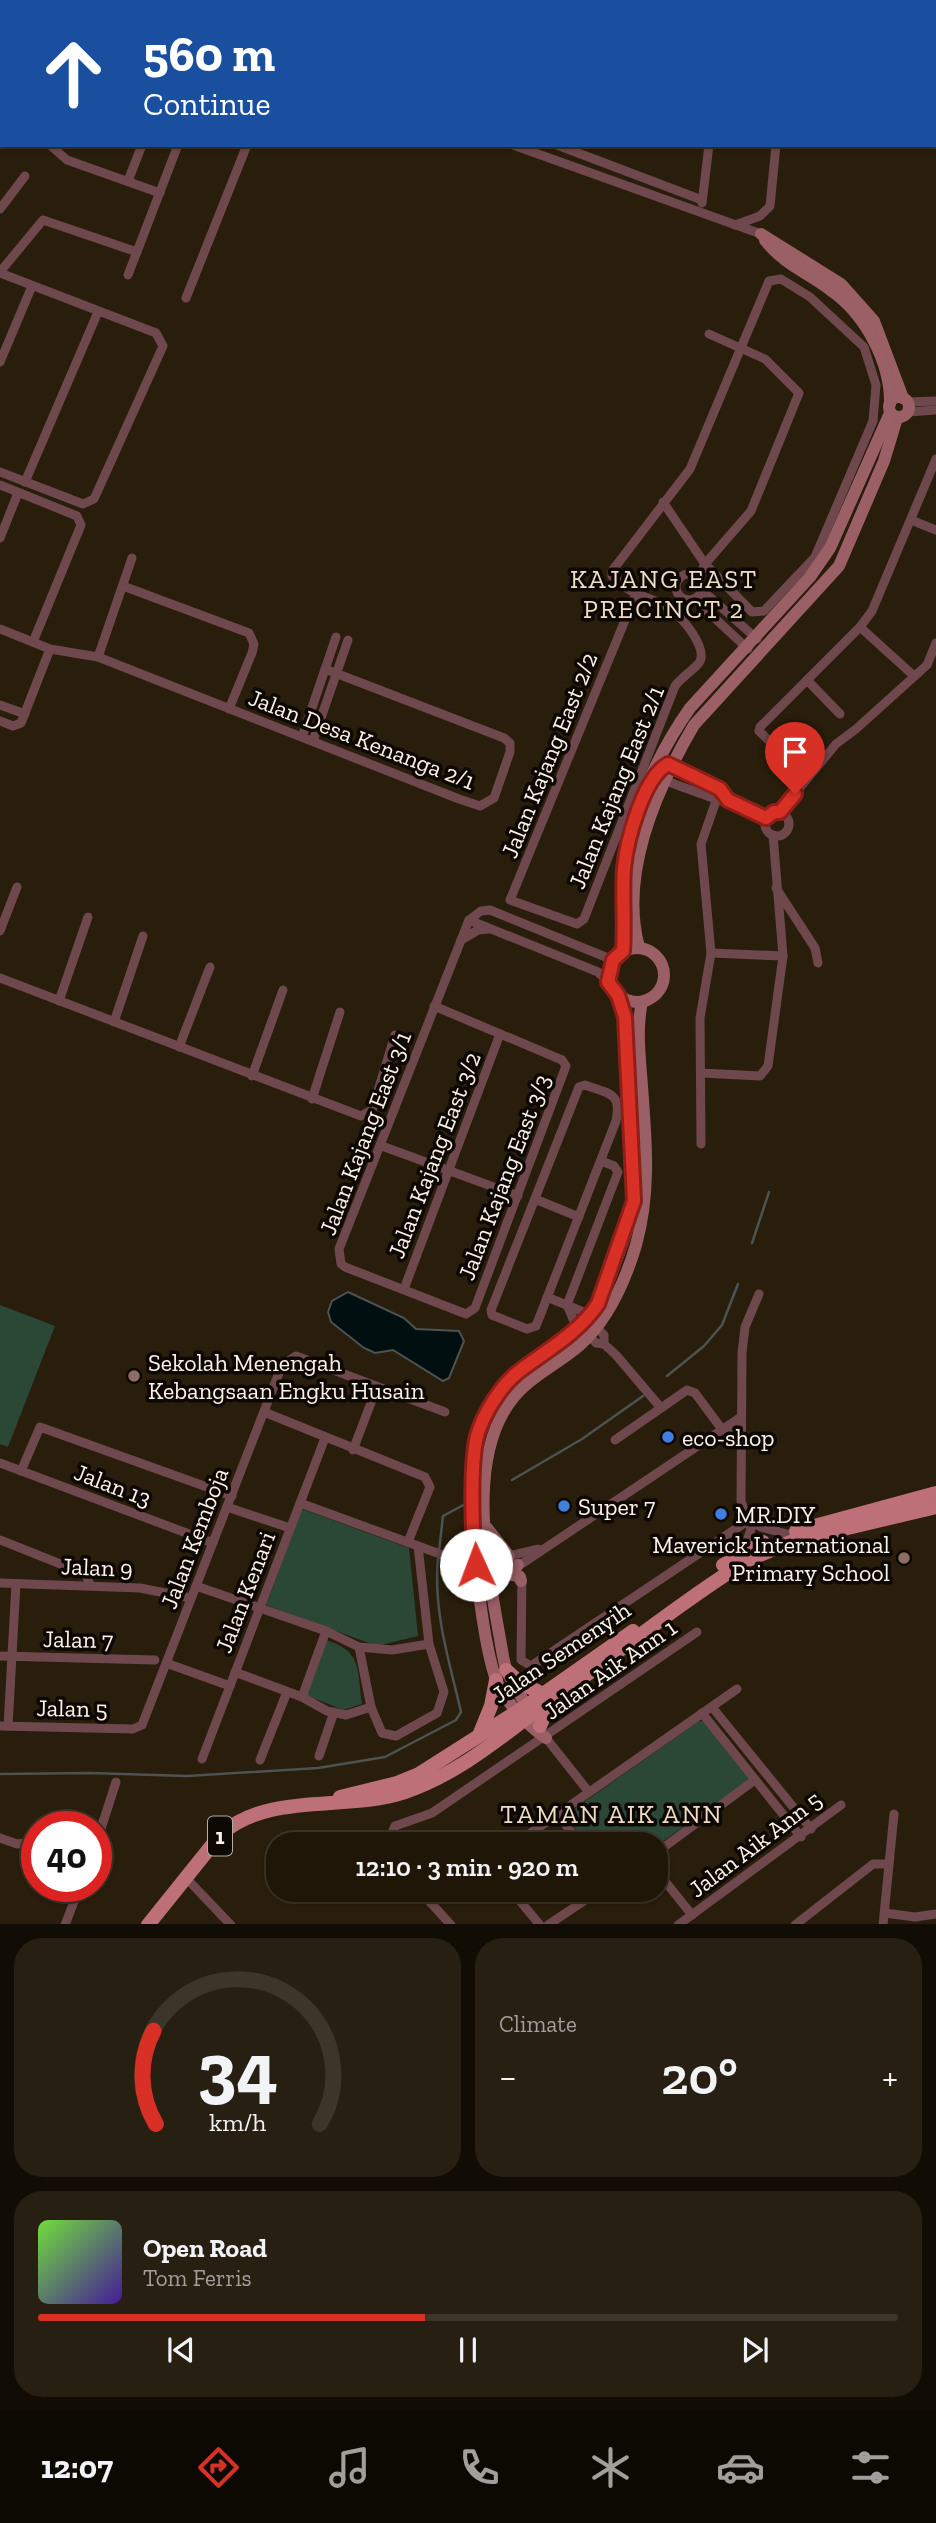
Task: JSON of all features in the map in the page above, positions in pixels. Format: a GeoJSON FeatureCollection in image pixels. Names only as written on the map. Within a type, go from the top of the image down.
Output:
{"type":"FeatureCollection","features":[{"type":"Feature","properties":{"kind":"main road","name":"Jalan Semenyih"},"geometry":{"type":"LineString","coordinates":[[154,1922],[221,1834],[233,1824],[266,1812],[326,1803],[378,1800],[451,1773],[529,1722],[547,1698],[743,1551],[787,1534],[936,1493]]}},
{"type":"Feature","properties":{"kind":"main road","name":"Jalan Semenyih"},"geometry":{"type":"LineString","coordinates":[[547,1698],[759,1554],[843,1527],[936,1507]]}},
{"type":"Feature","properties":{"kind":"main road"},"geometry":{"type":"LineString","coordinates":[[479,1735],[501,1675],[547,1698],[529,1722]]}},
{"type":"Feature","properties":{"kind":"main road","name":"Jalan Semenyih"},"geometry":{"type":"LineString","coordinates":[[326,1803],[419,1774],[479,1735],[529,1722]]}},
{"type":"Feature","properties":{"kind":"street"},"geometry":{"type":"LineString","coordinates":[[52,147],[67,160],[160,193]]}},
{"type":"Feature","properties":{"kind":"street"},"geometry":{"type":"LineString","coordinates":[[128,181],[141,147]]}},
{"type":"Feature","properties":{"kind":"street"},"geometry":{"type":"LineString","coordinates":[[128,275],[177,147]]}},
{"type":"Feature","properties":{"kind":"street"},"geometry":{"type":"LineString","coordinates":[[186,298],[246,147]]}},
{"type":"Feature","properties":{"kind":"street"},"geometry":{"type":"LineString","coordinates":[[543,157],[545,147]]}},
{"type":"Feature","properties":{"kind":"street"},"geometry":{"type":"LineString","coordinates":[[562,147],[702,200]]}},
{"type":"Feature","properties":{"kind":"street"},"geometry":{"type":"LineString","coordinates":[[699,211],[709,147]]}},
{"type":"Feature","properties":{"kind":"street"},"geometry":{"type":"LineString","coordinates":[[736,225],[760,216],[769,206],[776,147]]}},
{"type":"Feature","properties":{"kind":"street"},"geometry":{"type":"LineString","coordinates":[[529,148],[543,157],[761,234],[841,284],[874,321],[899,408],[884,461],[839,566],[694,725],[663,769],[628,845],[624,869],[623,951]]}},
{"type":"Feature","properties":{"kind":"street"},"geometry":{"type":"LineString","coordinates":[[0,209],[25,176]]}},
{"type":"Feature","properties":{"kind":"street"},"geometry":{"type":"LineString","coordinates":[[0,472],[83,504],[94,499],[163,346],[156,333],[0,273],[43,220],[137,252]]}},
{"type":"Feature","properties":{"kind":"street"},"geometry":{"type":"LineString","coordinates":[[663,502],[705,565],[752,612],[764,611],[815,557],[873,421],[876,385],[864,347],[810,297],[781,279],[769,281],[690,469],[663,502],[612,570],[612,576],[635,596],[671,608],[681,597]]}},
{"type":"Feature","properties":{"kind":"street"},"geometry":{"type":"LineString","coordinates":[[0,362],[32,286]]}},
{"type":"Feature","properties":{"kind":"street"},"geometry":{"type":"LineString","coordinates":[[25,482],[98,312]]}},
{"type":"Feature","properties":{"kind":"street"},"geometry":{"type":"LineString","coordinates":[[709,334],[765,359],[796,387],[799,400],[751,511],[705,565],[698,578],[702,590],[751,643]]}},
{"type":"Feature","properties":{"kind":"street"},"geometry":{"type":"LineString","coordinates":[[899,408],[936,401]]}},
{"type":"Feature","properties":{"kind":"street"},"geometry":{"type":"LineString","coordinates":[[899,408],[936,410]]}},
{"type":"Feature","properties":{"kind":"street"},"geometry":{"type":"LineString","coordinates":[[639,947],[632,911],[635,863],[667,781],[663,769],[663,753],[690,708],[810,577],[830,548],[899,408]]}},
{"type":"Feature","properties":{"kind":"street"},"geometry":{"type":"LineString","coordinates":[[791,762],[760,729],[860,628],[872,611],[936,459]]}},
{"type":"Feature","properties":{"kind":"street"},"geometry":{"type":"LineString","coordinates":[[0,485],[77,516],[81,525],[33,642]]}},
{"type":"Feature","properties":{"kind":"street"},"geometry":{"type":"LineString","coordinates":[[0,538],[18,493]]}},
{"type":"Feature","properties":{"kind":"street"},"geometry":{"type":"LineString","coordinates":[[911,520],[936,530]]}},
{"type":"Feature","properties":{"kind":"street"},"geometry":{"type":"LineString","coordinates":[[98,657],[132,558]]}},
{"type":"Feature","properties":{"kind":"street"},"geometry":{"type":"LineString","coordinates":[[681,597],[677,590],[680,579],[691,575],[698,578]]}},
{"type":"Feature","properties":{"kind":"street","name":"Jalan Desa Kenanga 2/1"},"geometry":{"type":"LineString","coordinates":[[123,586],[249,633],[254,644],[229,709]]}},
{"type":"Feature","properties":{"kind":"street"},"geometry":{"type":"LineString","coordinates":[[694,599],[702,590]]}},
{"type":"Feature","properties":{"kind":"street","name":"Jalan Kajang East 2/2"},"geometry":{"type":"LineString","coordinates":[[510,900],[635,596]]}},
{"type":"Feature","properties":{"kind":"street"},"geometry":{"type":"LineString","coordinates":[[681,597],[694,599],[762,652]]}},
{"type":"Feature","properties":{"kind":"street","name":"Jalan Kajang East 2/1"},"geometry":{"type":"LineString","coordinates":[[510,900],[577,924],[583,919],[675,686],[699,662],[702,654],[701,645],[671,608]]}},
{"type":"Feature","properties":{"kind":"street"},"geometry":{"type":"LineString","coordinates":[[860,628],[914,676]]}},
{"type":"Feature","properties":{"kind":"street","name":"Jalan Desa Kenanga 2/1"},"geometry":{"type":"LineString","coordinates":[[0,629],[50,649],[98,657],[480,806],[494,798],[510,752],[510,743],[336,674]]}},
{"type":"Feature","properties":{"kind":"street"},"geometry":{"type":"LineString","coordinates":[[302,737],[336,637]]}},
{"type":"Feature","properties":{"kind":"street"},"geometry":{"type":"LineString","coordinates":[[313,741],[348,640]]}},
{"type":"Feature","properties":{"kind":"street"},"geometry":{"type":"LineString","coordinates":[[780,812],[836,744],[926,665],[936,643]]}},
{"type":"Feature","properties":{"kind":"street"},"geometry":{"type":"LineString","coordinates":[[0,722],[18,725],[25,714],[50,649]]}},
{"type":"Feature","properties":{"kind":"street"},"geometry":{"type":"LineString","coordinates":[[325,670],[336,674]]}},
{"type":"Feature","properties":{"kind":"street"},"geometry":{"type":"LineString","coordinates":[[807,680],[840,714]]}},
{"type":"Feature","properties":{"kind":"street"},"geometry":{"type":"LineString","coordinates":[[0,705],[25,714]]}},
{"type":"Feature","properties":{"kind":"street"},"geometry":{"type":"LineString","coordinates":[[663,769],[720,789],[728,800],[766,818]]}},
{"type":"Feature","properties":{"kind":"street"},"geometry":{"type":"LineString","coordinates":[[667,781],[716,801],[728,800]]}},
{"type":"Feature","properties":{"kind":"street"},"geometry":{"type":"LineString","coordinates":[[701,1144],[700,1018],[710,953],[701,844],[716,801]]}},
{"type":"Feature","properties":{"kind":"street"},"geometry":{"type":"LineString","coordinates":[[766,818],[774,812],[780,812],[788,819],[787,829],[780,835],[773,835]]}},
{"type":"Feature","properties":{"kind":"street"},"geometry":{"type":"LineString","coordinates":[[701,1073],[760,1076],[765,1072],[783,956],[775,887],[773,835],[766,828],[766,818]]}},
{"type":"Feature","properties":{"kind":"street"},"geometry":{"type":"LineString","coordinates":[[0,932],[17,887]]}},
{"type":"Feature","properties":{"kind":"street"},"geometry":{"type":"LineString","coordinates":[[775,887],[815,948],[818,963]]}},
{"type":"Feature","properties":{"kind":"street"},"geometry":{"type":"LineString","coordinates":[[469,920],[481,911],[490,910],[613,960]]}},
{"type":"Feature","properties":{"kind":"street"},"geometry":{"type":"LineString","coordinates":[[60,1001],[88,917]]}},
{"type":"Feature","properties":{"kind":"street"},"geometry":{"type":"LineString","coordinates":[[469,920],[597,972],[625,1000],[642,1002],[657,993],[664,977],[660,960],[655,954],[639,947],[623,951],[613,960],[608,982]]}},
{"type":"Feature","properties":{"kind":"street","name":"Jalan Kajang East 3/1"},"geometry":{"type":"LineString","coordinates":[[469,920],[382,1146],[348,1226],[340,1257],[345,1267],[466,1314],[474,1308]]}},
{"type":"Feature","properties":{"kind":"street"},"geometry":{"type":"LineString","coordinates":[[461,940],[478,930],[491,929]]}},
{"type":"Feature","properties":{"kind":"street"},"geometry":{"type":"LineString","coordinates":[[114,1023],[144,936]]}},
{"type":"Feature","properties":{"kind":"street"},"geometry":{"type":"LineString","coordinates":[[710,953],[783,956]]}},
{"type":"Feature","properties":{"kind":"street"},"geometry":{"type":"LineString","coordinates":[[179,1047],[209,967]]}},
{"type":"Feature","properties":{"kind":"street"},"geometry":{"type":"LineString","coordinates":[[0,978],[361,1116],[368,1115],[372,1110],[395,1035]]}},
{"type":"Feature","properties":{"kind":"street"},"geometry":{"type":"LineString","coordinates":[[252,1076],[283,990]]}},
{"type":"Feature","properties":{"kind":"street"},"geometry":{"type":"LineString","coordinates":[[481,1561],[486,1528],[488,1452],[502,1414],[526,1384],[579,1346],[590,1329],[634,1201],[625,1017],[618,995]]}},
{"type":"Feature","properties":{"kind":"street"},"geometry":{"type":"LineString","coordinates":[[588,1791],[529,1722],[501,1675],[481,1561],[477,1438],[485,1418],[514,1375],[568,1336],[590,1329],[608,1316],[635,1248],[645,1211],[647,1177],[639,1052],[642,1002]]}},
{"type":"Feature","properties":{"kind":"street"},"geometry":{"type":"LineString","coordinates":[[434,1006],[500,1034]]}},
{"type":"Feature","properties":{"kind":"street"},"geometry":{"type":"LineString","coordinates":[[312,1099],[340,1012]]}},
{"type":"Feature","properties":{"kind":"street","name":"Jalan Kajang East 3/3"},"geometry":{"type":"LineString","coordinates":[[474,1308],[566,1073],[562,1060],[500,1034]]}},
{"type":"Feature","properties":{"kind":"street","name":"Jalan Kajang East 3/2"},"geometry":{"type":"LineString","coordinates":[[404,1289],[451,1171],[500,1034]]}},
{"type":"Feature","properties":{"kind":"street"},"geometry":{"type":"LineString","coordinates":[[585,1084],[615,1096],[619,1105],[617,1121],[601,1161],[532,1328],[527,1329],[491,1313],[579,1087],[585,1084]]}},
{"type":"Feature","properties":{"kind":"street"},"geometry":{"type":"LineString","coordinates":[[617,1121],[631,1103]]}},
{"type":"Feature","properties":{"kind":"street"},"geometry":{"type":"LineString","coordinates":[[382,1146],[518,1196]]}},
{"type":"Feature","properties":{"kind":"street"},"geometry":{"type":"LineString","coordinates":[[567,1305],[618,1172],[614,1166],[601,1161]]}},
{"type":"Feature","properties":{"kind":"street"},"geometry":{"type":"LineString","coordinates":[[535,1199],[579,1217]]}},
{"type":"Feature","properties":{"kind":"street"},"geometry":{"type":"LineString","coordinates":[[743,1551],[750,1540],[749,1520],[741,1501],[745,1327],[759,1294]]}},
{"type":"Feature","properties":{"kind":"street"},"geometry":{"type":"LineString","coordinates":[[547,1297],[567,1305],[661,1408]]}},
{"type":"Feature","properties":{"kind":"street","name":"Jalan Kemboja"},"geometry":{"type":"LineString","coordinates":[[142,1725],[282,1366],[296,1356],[377,1387]]}},
{"type":"Feature","properties":{"kind":"street"},"geometry":{"type":"LineString","coordinates":[[353,1450],[377,1387],[445,1412]]}},
{"type":"Feature","properties":{"kind":"street"},"geometry":{"type":"LineString","coordinates":[[615,1440],[687,1390],[695,1393],[721,1429],[741,1440]]}},
{"type":"Feature","properties":{"kind":"street"},"geometry":{"type":"LineString","coordinates":[[264,1412],[425,1477],[430,1487],[408,1542]]}},
{"type":"Feature","properties":{"kind":"street"},"geometry":{"type":"LineString","coordinates":[[485,1586],[505,1574],[517,1561],[546,1547],[741,1417]]}},
{"type":"Feature","properties":{"kind":"street"},"geometry":{"type":"LineString","coordinates":[[20,1471],[40,1427],[232,1496]]}},
{"type":"Feature","properties":{"kind":"street","name":"Jalan Kenari"},"geometry":{"type":"LineString","coordinates":[[202,1759],[325,1438]]}},
{"type":"Feature","properties":{"kind":"street","name":"Jalan 13"},"geometry":{"type":"LineString","coordinates":[[0,1463],[213,1543]]}},
{"type":"Feature","properties":{"kind":"street"},"geometry":{"type":"LineString","coordinates":[[300,1503],[451,1557],[481,1561],[517,1561],[546,1547]]}},
{"type":"Feature","properties":{"kind":"street"},"geometry":{"type":"LineString","coordinates":[[227,1507],[290,1528]]}},
{"type":"Feature","properties":{"kind":"street"},"geometry":{"type":"LineString","coordinates":[[486,1528],[517,1561],[521,1581],[521,1660],[531,1666],[749,1520]]}},
{"type":"Feature","properties":{"kind":"street"},"geometry":{"type":"LineString","coordinates":[[749,1520],[761,1527],[787,1534]]}},
{"type":"Feature","properties":{"kind":"street"},"geometry":{"type":"LineString","coordinates":[[0,1540],[78,1571],[86,1576],[91,1586]]}},
{"type":"Feature","properties":{"kind":"street"},"geometry":{"type":"LineString","coordinates":[[359,1647],[371,1707],[382,1733],[397,1736],[437,1713],[444,1692],[429,1644],[418,1546]]}},
{"type":"Feature","properties":{"kind":"street"},"geometry":{"type":"LineString","coordinates":[[451,1557],[485,1586]]}},
{"type":"Feature","properties":{"kind":"street"},"geometry":{"type":"LineString","coordinates":[[505,1574],[516,1575],[521,1581]]}},
{"type":"Feature","properties":{"kind":"street","name":"Jalan 9"},"geometry":{"type":"LineString","coordinates":[[0,1583],[140,1588],[191,1598]]}},
{"type":"Feature","properties":{"kind":"street"},"geometry":{"type":"LineString","coordinates":[[4,1726],[12,1657],[16,1584]]}},
{"type":"Feature","properties":{"kind":"street"},"geometry":{"type":"LineString","coordinates":[[196,1586],[326,1631],[359,1647],[392,1650],[429,1644]]}},
{"type":"Feature","properties":{"kind":"street"},"geometry":{"type":"LineString","coordinates":[[302,1697],[326,1631]]}},
{"type":"Feature","properties":{"kind":"street","name":"Jalan Aik Ann 1"},"geometry":{"type":"LineString","coordinates":[[392,1832],[395,1826],[432,1813],[529,1722],[697,1632]]}},
{"type":"Feature","properties":{"kind":"street","name":"Jalan 7"},"geometry":{"type":"LineString","coordinates":[[0,1657],[155,1660]]}},
{"type":"Feature","properties":{"kind":"street"},"geometry":{"type":"LineString","coordinates":[[166,1663],[230,1686]]}},
{"type":"Feature","properties":{"kind":"street"},"geometry":{"type":"LineString","coordinates":[[235,1672],[334,1712],[346,1714],[371,1707]]}},
{"type":"Feature","properties":{"kind":"street"},"geometry":{"type":"LineString","coordinates":[[532,1832],[737,1689]]}},
{"type":"Feature","properties":{"kind":"street"},"geometry":{"type":"LineString","coordinates":[[260,1760],[287,1692]]}},
{"type":"Feature","properties":{"kind":"street"},"geometry":{"type":"LineString","coordinates":[[712,1707],[811,1829]]}},
{"type":"Feature","properties":{"kind":"street"},"geometry":{"type":"LineString","coordinates":[[319,1756],[334,1712]]}},
{"type":"Feature","properties":{"kind":"street"},"geometry":{"type":"LineString","coordinates":[[702,1713],[801,1837]]}},
{"type":"Feature","properties":{"kind":"street","name":"Jalan 5"},"geometry":{"type":"LineString","coordinates":[[4,1726],[133,1729],[142,1725]]}},
{"type":"Feature","properties":{"kind":"street"},"geometry":{"type":"LineString","coordinates":[[668,1844],[755,1780]]}},
{"type":"Feature","properties":{"kind":"street"},"geometry":{"type":"LineString","coordinates":[[107,1811],[117,1782]]}},
{"type":"Feature","properties":{"kind":"street","name":"Jalan Aik Ann 5"},"geometry":{"type":"LineString","coordinates":[[678,1924],[801,1837],[841,1805]]}},
{"type":"Feature","properties":{"kind":"street"},"geometry":{"type":"LineString","coordinates":[[558,1814],[571,1832]]}},
{"type":"Feature","properties":{"kind":"street"},"geometry":{"type":"LineString","coordinates":[[883,1924],[894,1815]]}},
{"type":"Feature","properties":{"kind":"street"},"geometry":{"type":"LineString","coordinates":[[0,1838],[21,1844]]}},
{"type":"Feature","properties":{"kind":"street"},"geometry":{"type":"LineString","coordinates":[[795,1924],[873,1864],[889,1864]]}},
{"type":"Feature","properties":{"kind":"street"},"geometry":{"type":"LineString","coordinates":[[187,1879],[231,1924]]}},
{"type":"Feature","properties":{"kind":"street"},"geometry":{"type":"LineString","coordinates":[[668,1885],[692,1915]]}},
{"type":"Feature","properties":{"kind":"street"},"geometry":{"type":"LineString","coordinates":[[65,1924],[74,1902]]}},
{"type":"Feature","properties":{"kind":"street"},"geometry":{"type":"LineString","coordinates":[[430,1902],[451,1924]]}},
{"type":"Feature","properties":{"kind":"street"},"geometry":{"type":"LineString","coordinates":[[521,1902],[540,1924]]}},
{"type":"Feature","properties":{"kind":"street"},"geometry":{"type":"LineString","coordinates":[[548,1924],[582,1902]]}},
{"type":"Feature","properties":{"kind":"street"},"geometry":{"type":"LineString","coordinates":[[885,1913],[915,1917],[936,1914]]}},
{"type":"Feature","properties":{"kind":"green space"},"geometry":{"type":"Polygon","coordinates":[[[0,1305],[55,1326],[8,1447],[0,1444],[0,1305]]]}},
{"type":"Feature","properties":{"kind":"green space"},"geometry":{"type":"Polygon","coordinates":[[[302,1509],[409,1548],[418,1636],[377,1646],[266,1605],[302,1509]]]}},
{"type":"Feature","properties":{"kind":"green space"},"geometry":{"type":"Polygon","coordinates":[[[326,1640],[347,1650],[352,1656],[358,1672],[362,1704],[343,1710],[306,1695],[326,1640]]]}},
{"type":"Feature","properties":{"kind":"green space"},"geometry":{"type":"Polygon","coordinates":[[[699,1721],[706,1721],[752,1779],[668,1838],[668,1832],[578,1832],[570,1821],[570,1812],[699,1721]]]}},
{"type":"Feature","properties":{"kind":"shaded area"},"geometry":{"type":"Polygon","coordinates":[[[348,1292],[404,1318],[416,1329],[459,1331],[464,1341],[449,1378],[443,1381],[393,1350],[375,1353],[364,1348],[331,1322],[328,1312],[332,1301],[348,1292]]]}},
{"type":"Feature","properties":{"kind":"waterway"},"geometry":{"type":"LineString","coordinates":[[752,1243],[769,1192]]}},
{"type":"Feature","properties":{"kind":"waterway"},"geometry":{"type":"LineString","coordinates":[[667,1376],[704,1346],[722,1325],[738,1284]]}},
{"type":"Feature","properties":{"kind":"waterway"},"geometry":{"type":"LineString","coordinates":[[512,1480],[582,1439],[643,1396]]}},
{"type":"Feature","properties":{"kind":"waterway"},"geometry":{"type":"LineString","coordinates":[[439,1551],[443,1516],[469,1502]]}},
{"type":"Feature","properties":{"kind":"waterway"},"geometry":{"type":"LineString","coordinates":[[0,1774],[187,1776],[318,1768],[385,1757],[456,1720],[461,1712],[440,1616],[438,1558]]}},
{"type":"Feature","properties":{"kind":"place","name":"Sekolah Menengah Kebangsaan Engku Husain"},"geometry":{"type":"Point","coordinates":[134,1376]}},
{"type":"Feature","properties":{"kind":"place","name":"eco-shop"},"geometry":{"type":"Point","coordinates":[668,1437]}},
{"type":"Feature","properties":{"kind":"place","name":"Super 7"},"geometry":{"type":"Point","coordinates":[564,1506]}},
{"type":"Feature","properties":{"kind":"place","name":"MR.DIY"},"geometry":{"type":"Point","coordinates":[721,1514]}},
{"type":"Feature","properties":{"kind":"place","name":"Maverick International Primary School"},"geometry":{"type":"Point","coordinates":[904,1558]}},
{"type":"Feature","properties":{"kind":"district","name":"KAJANG EAST PRECINCT 2"},"geometry":{"type":"Point","coordinates":[664,594]}},
{"type":"Feature","properties":{"kind":"district","name":"TAMAN AIK ANN"},"geometry":{"type":"Point","coordinates":[612,1814]}},
{"type":"Feature","properties":{"kind":"route"},"geometry":{"type":"LineString","coordinates":[[476,1565],[475,1459],[477,1438],[485,1418],[514,1375],[568,1336],[588,1318],[598,1304],[634,1201],[625,1017],[618,995],[608,982],[613,960],[623,951],[624,869],[628,845],[647,790],[653,776],[668,764],[720,789],[728,800],[766,818],[774,812],[780,812],[795,794]]}}]}
